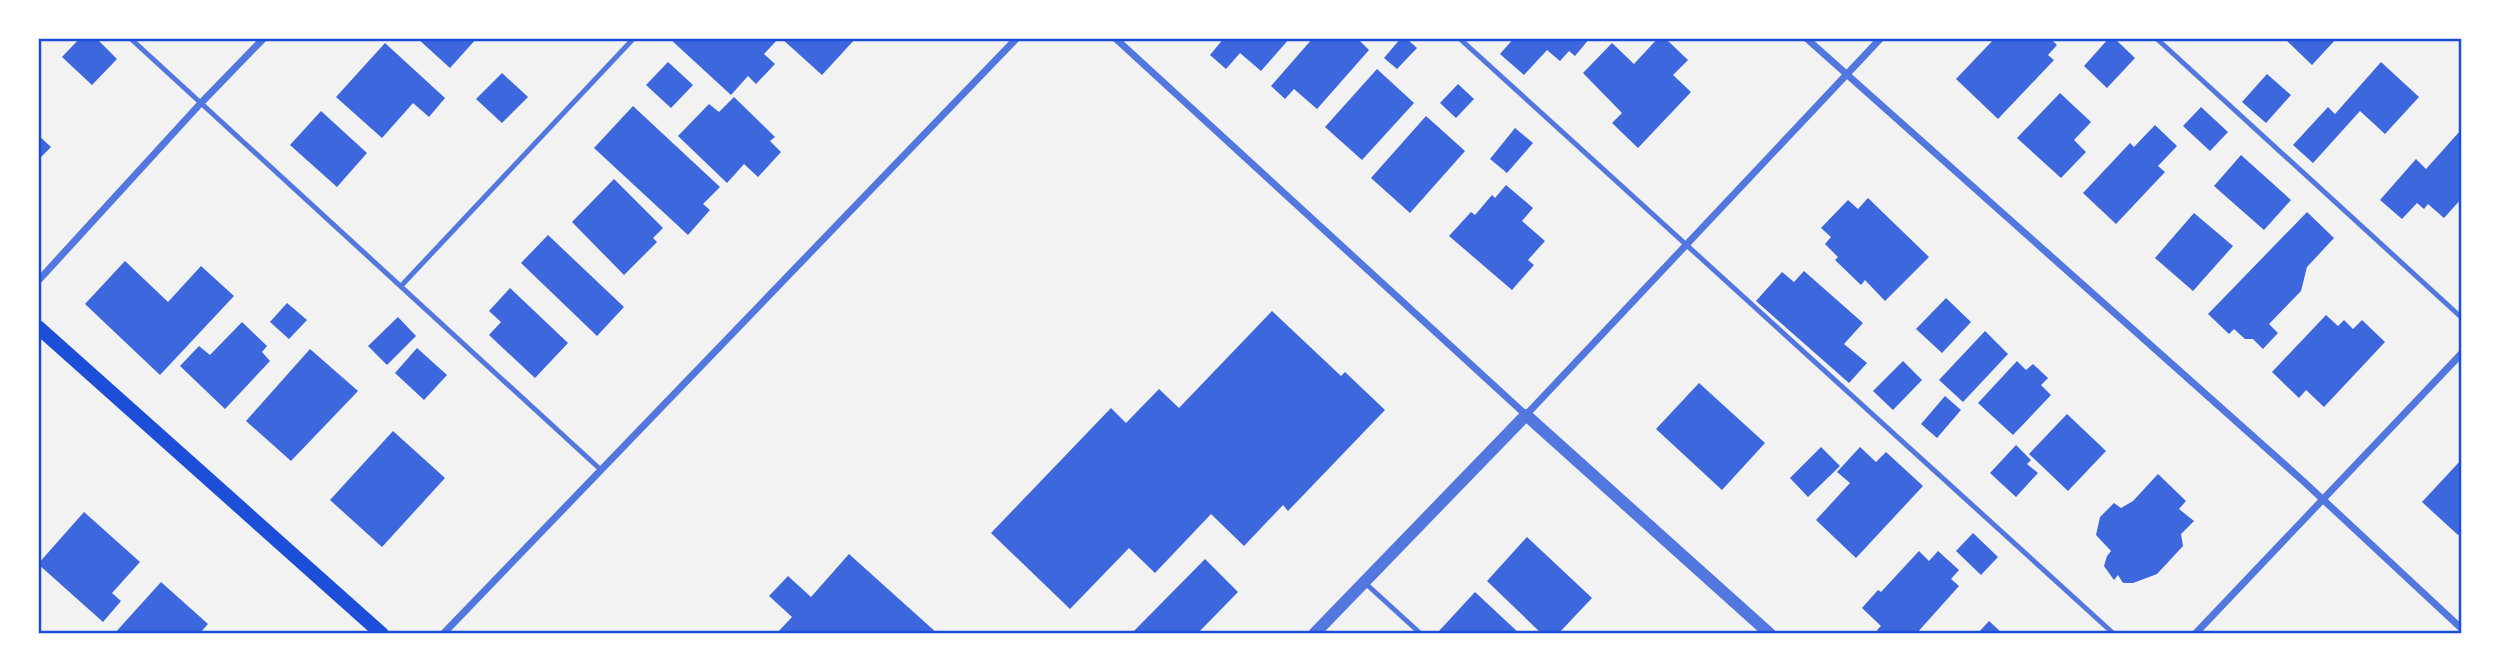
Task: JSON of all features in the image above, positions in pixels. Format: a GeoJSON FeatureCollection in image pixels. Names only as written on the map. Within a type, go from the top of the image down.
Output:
{"type":"FeatureCollection","features":[{"type":"Feature","properties":{"kind":"main road"},"geometry":{"type":"LineString","coordinates":[[38,327],[382,634]]}},
{"type":"Feature","properties":{"kind":"street"},"geometry":{"type":"LineString","coordinates":[[38,281],[264,38]]}},
{"type":"Feature","properties":{"kind":"street"},"geometry":{"type":"LineString","coordinates":[[443,634],[1017,38]]}},
{"type":"Feature","properties":{"kind":"street"},"geometry":{"type":"LineString","coordinates":[[1115,38],[1526,415],[1770,634]]}},
{"type":"Feature","properties":{"kind":"street"},"geometry":{"type":"LineString","coordinates":[[1806,38],[2323,499],[2462,629]]}},
{"type":"Feature","properties":{"kind":"street"},"geometry":{"type":"LineString","coordinates":[[1314,634],[1687,247],[1881,38]]}},
{"type":"Feature","properties":{"kind":"street"},"geometry":{"type":"LineString","coordinates":[[2194,634],[2462,353]]}},
{"type":"Feature","properties":{"kind":"lane"},"geometry":{"type":"LineString","coordinates":[[130,38],[601,470]]}},
{"type":"Feature","properties":{"kind":"lane"},"geometry":{"type":"LineString","coordinates":[[401,286],[635,38]]}},
{"type":"Feature","properties":{"kind":"lane"},"geometry":{"type":"LineString","coordinates":[[1459,38],[2113,634]]}},
{"type":"Feature","properties":{"kind":"lane"},"geometry":{"type":"LineString","coordinates":[[2156,38],[2462,318]]}},
{"type":"Feature","properties":{"kind":"lane"},"geometry":{"type":"LineString","coordinates":[[1364,582],[1421,634]]}},
{"type":"Feature","properties":{"kind":"building"},"geometry":{"type":"Polygon","coordinates":[[[80,38],[96,38],[117,59],[92,85],[62,57],[80,38]]]}},
{"type":"Feature","properties":{"kind":"building"},"geometry":{"type":"Polygon","coordinates":[[[417,38],[477,38],[450,68],[417,38]]]}},
{"type":"Feature","properties":{"kind":"building"},"geometry":{"type":"Polygon","coordinates":[[[669,38],[779,38],[764,54],[775,64],[756,84],[748,76],[731,95],[669,38]]]}},
{"type":"Feature","properties":{"kind":"building"},"geometry":{"type":"Polygon","coordinates":[[[781,38],[856,38],[822,75],[781,38]]]}},
{"type":"Feature","properties":{"kind":"building"},"geometry":{"type":"Polygon","coordinates":[[[1224,38],[1290,38],[1261,71],[1240,53],[1226,69],[1210,55],[1224,38]]]}},
{"type":"Feature","properties":{"kind":"building"},"geometry":{"type":"Polygon","coordinates":[[[1313,38],[1357,38],[1369,50],[1317,109],[1294,89],[1285,99],[1271,86],[1313,38]]]}},
{"type":"Feature","properties":{"kind":"building"},"geometry":{"type":"Polygon","coordinates":[[[1401,38],[1406,38],[1417,48],[1397,69],[1384,58],[1401,38]]]}},
{"type":"Feature","properties":{"kind":"building"},"geometry":{"type":"Polygon","coordinates":[[[1514,38],[1590,38],[1575,56],[1569,51],[1560,61],[1547,50],[1524,75],[1500,54],[1514,38]]]}},
{"type":"Feature","properties":{"kind":"building"},"geometry":{"type":"Polygon","coordinates":[[[1658,38],[1665,38],[1688,60],[1673,75],[1691,92],[1638,148],[1612,123],[1622,113],[1583,73],[1612,43],[1634,64],[1658,38]]]}},
{"type":"Feature","properties":{"kind":"building"},"geometry":{"type":"Polygon","coordinates":[[[1995,38],[2050,38],[2057,45],[2048,55],[2054,60],[1998,119],[1956,79],[1995,38]]]}},
{"type":"Feature","properties":{"kind":"building"},"geometry":{"type":"Polygon","coordinates":[[[2109,38],[2114,38],[2135,58],[2107,88],[2084,66],[2109,38]]]}},
{"type":"Feature","properties":{"kind":"building"},"geometry":{"type":"Polygon","coordinates":[[[2284,38],[2337,38],[2312,65],[2284,38]]]}},
{"type":"Feature","properties":{"kind":"building"},"geometry":{"type":"Polygon","coordinates":[[[385,43],[445,98],[429,117],[413,103],[382,138],[336,97],[385,43]]]}},
{"type":"Feature","properties":{"kind":"building"},"geometry":{"type":"Polygon","coordinates":[[[668,62],[693,85],[671,108],[646,85],[668,62]]]}},
{"type":"Feature","properties":{"kind":"building"},"geometry":{"type":"Polygon","coordinates":[[[2381,62],[2419,97],[2385,134],[2360,111],[2313,163],[2293,145],[2328,107],[2335,114],[2381,62]]]}},
{"type":"Feature","properties":{"kind":"building"},"geometry":{"type":"Polygon","coordinates":[[[1377,69],[1414,103],[1362,160],[1325,127],[1377,69]]]}},
{"type":"Feature","properties":{"kind":"building"},"geometry":{"type":"Polygon","coordinates":[[[502,73],[528,97],[502,123],[476,99],[502,73]]]}},
{"type":"Feature","properties":{"kind":"building"},"geometry":{"type":"Polygon","coordinates":[[[2267,74],[2291,95],[2266,123],[2242,102],[2267,74]]]}},
{"type":"Feature","properties":{"kind":"building"},"geometry":{"type":"Polygon","coordinates":[[[1458,84],[1474,99],[1456,118],[1440,103],[1458,84]]]}},
{"type":"Feature","properties":{"kind":"building"},"geometry":{"type":"Polygon","coordinates":[[[2060,93],[2091,122],[2074,140],[2086,152],[2061,178],[2017,138],[2060,93]]]}},
{"type":"Feature","properties":{"kind":"building"},"geometry":{"type":"Polygon","coordinates":[[[734,97],[775,137],[770,141],[781,152],[758,177],[744,164],[727,183],[678,136],[709,104],[719,112],[734,97]]]}},
{"type":"Feature","properties":{"kind":"building"},"geometry":{"type":"Polygon","coordinates":[[[633,106],[720,187],[703,204],[710,210],[688,235],[594,148],[633,106]]]}},
{"type":"Feature","properties":{"kind":"building"},"geometry":{"type":"Polygon","coordinates":[[[2201,107],[2228,132],[2210,151],[2183,126],[2201,107]]]}},
{"type":"Feature","properties":{"kind":"building"},"geometry":{"type":"Polygon","coordinates":[[[321,111],[367,153],[337,187],[290,145],[321,111]]]}},
{"type":"Feature","properties":{"kind":"building"},"geometry":{"type":"Polygon","coordinates":[[[1426,116],[1465,151],[1410,213],[1371,178],[1426,116]]]}},
{"type":"Feature","properties":{"kind":"building"},"geometry":{"type":"Polygon","coordinates":[[[2155,125],[2177,146],[2158,166],[2165,172],[2116,224],[2083,193],[2130,143],[2134,147],[2155,125]]]}},
{"type":"Feature","properties":{"kind":"building"},"geometry":{"type":"Polygon","coordinates":[[[1515,128],[1533,143],[1507,173],[1490,159],[1515,128]]]}},
{"type":"Feature","properties":{"kind":"building"},"geometry":{"type":"Polygon","coordinates":[[[2460,131],[2462,198],[2444,218],[2428,204],[2424,209],[2417,203],[2402,219],[2380,200],[2416,159],[2426,169],[2460,131]]]}},
{"type":"Feature","properties":{"kind":"building"},"geometry":{"type":"Polygon","coordinates":[[[38,135],[51,147],[38,160],[38,135]]]}},
{"type":"Feature","properties":{"kind":"building"},"geometry":{"type":"Polygon","coordinates":[[[2241,155],[2291,200],[2264,230],[2214,186],[2241,155]]]}},
{"type":"Feature","properties":{"kind":"building"},"geometry":{"type":"Polygon","coordinates":[[[614,179],[663,228],[653,238],[657,242],[624,275],[572,222],[614,179]]]}},
{"type":"Feature","properties":{"kind":"building"},"geometry":{"type":"Polygon","coordinates":[[[1506,185],[1533,208],[1522,221],[1545,241],[1528,260],[1534,265],[1512,290],[1449,236],[1471,212],[1475,215],[1492,195],[1495,198],[1506,185]]]}},
{"type":"Feature","properties":{"kind":"building"},"geometry":{"type":"Polygon","coordinates":[[[1868,198],[1929,257],[1885,301],[1865,280],[1861,285],[1835,260],[1838,257],[1825,244],[1831,237],[1821,228],[1848,200],[1858,209],[1868,198]]]}},
{"type":"Feature","properties":{"kind":"building"},"geometry":{"type":"Polygon","coordinates":[[[2307,212],[2334,238],[2307,267],[2301,291],[2269,324],[2278,333],[2263,349],[2253,339],[2245,339],[2234,329],[2229,334],[2208,314],[2307,212]]]}},
{"type":"Feature","properties":{"kind":"building"},"geometry":{"type":"Polygon","coordinates":[[[2194,213],[2233,246],[2193,291],[2155,258],[2194,213]]]}},
{"type":"Feature","properties":{"kind":"building"},"geometry":{"type":"Polygon","coordinates":[[[548,235],[624,307],[597,336],[521,263],[548,235]]]}},
{"type":"Feature","properties":{"kind":"building"},"geometry":{"type":"Polygon","coordinates":[[[125,261],[168,302],[201,266],[234,296],[160,375],[85,304],[125,261]]]}},
{"type":"Feature","properties":{"kind":"building"},"geometry":{"type":"Polygon","coordinates":[[[1804,271],[1863,323],[1844,344],[1867,363],[1849,383],[1756,301],[1782,272],[1794,282],[1804,271]]]}},
{"type":"Feature","properties":{"kind":"building"},"geometry":{"type":"Polygon","coordinates":[[[510,288],[568,343],[535,378],[489,335],[501,322],[489,311],[510,288]]]}},
{"type":"Feature","properties":{"kind":"building"},"geometry":{"type":"Polygon","coordinates":[[[1946,298],[1971,322],[1942,353],[1916,329],[1946,298]]]}},
{"type":"Feature","properties":{"kind":"building"},"geometry":{"type":"Polygon","coordinates":[[[287,303],[307,320],[289,339],[270,322],[287,303]]]}},
{"type":"Feature","properties":{"kind":"building"},"geometry":{"type":"Polygon","coordinates":[[[1272,311],[1341,376],[1345,372],[1385,410],[1288,511],[1283,505],[1244,546],[1211,514],[1155,573],[1129,548],[1070,609],[991,533],[1111,408],[1126,423],[1159,389],[1179,408],[1272,311]]]}},
{"type":"Feature","properties":{"kind":"building"},"geometry":{"type":"Polygon","coordinates":[[[2326,315],[2338,326],[2344,320],[2353,329],[2362,320],[2385,342],[2324,407],[2306,390],[2299,398],[2272,372],[2326,315]]]}},
{"type":"Feature","properties":{"kind":"building"},"geometry":{"type":"Polygon","coordinates":[[[398,317],[416,336],[387,365],[368,346],[398,317]]]}},
{"type":"Feature","properties":{"kind":"building"},"geometry":{"type":"Polygon","coordinates":[[[242,322],[267,346],[262,352],[270,361],[225,409],[180,366],[199,346],[210,355],[242,322]]]}},
{"type":"Feature","properties":{"kind":"building"},"geometry":{"type":"Polygon","coordinates":[[[1985,331],[2008,354],[1963,402],[1939,380],[1985,331]]]}},
{"type":"Feature","properties":{"kind":"building"},"geometry":{"type":"Polygon","coordinates":[[[417,348],[447,375],[424,400],[395,373],[417,348]]]}},
{"type":"Feature","properties":{"kind":"building"},"geometry":{"type":"Polygon","coordinates":[[[310,349],[358,391],[291,461],[246,421],[310,349]]]}},
{"type":"Feature","properties":{"kind":"building"},"geometry":{"type":"Polygon","coordinates":[[[1903,361],[1922,380],[1893,410],[1873,391],[1903,361]]]}},
{"type":"Feature","properties":{"kind":"building"},"geometry":{"type":"Polygon","coordinates":[[[2017,361],[2026,370],[2033,364],[2048,378],[2041,385],[2051,395],[2013,435],[1978,403],[2017,361]]]}},
{"type":"Feature","properties":{"kind":"building"},"geometry":{"type":"Polygon","coordinates":[[[1699,383],[1765,443],[1722,490],[1656,429],[1699,383]]]}},
{"type":"Feature","properties":{"kind":"building"},"geometry":{"type":"Polygon","coordinates":[[[1945,396],[1961,410],[1937,438],[1921,424],[1945,396]]]}},
{"type":"Feature","properties":{"kind":"building"},"geometry":{"type":"Polygon","coordinates":[[[2067,414],[2106,451],[2068,491],[2029,454],[2067,414]]]}},
{"type":"Feature","properties":{"kind":"building"},"geometry":{"type":"Polygon","coordinates":[[[393,431],[445,478],[382,547],[330,500],[393,431]]]}},
{"type":"Feature","properties":{"kind":"building"},"geometry":{"type":"Polygon","coordinates":[[[2016,445],[2031,460],[2027,464],[2038,473],[2016,497],[1990,473],[2016,445]]]}},
{"type":"Feature","properties":{"kind":"building"},"geometry":{"type":"Polygon","coordinates":[[[1821,447],[1840,466],[1808,497],[1790,478],[1821,447]]]}},
{"type":"Feature","properties":{"kind":"building"},"geometry":{"type":"Polygon","coordinates":[[[1860,447],[1876,462],[1886,452],[1923,486],[1856,558],[1816,520],[1850,483],[1837,472],[1860,447]]]}},
{"type":"Feature","properties":{"kind":"building"},"geometry":{"type":"Polygon","coordinates":[[[2462,459],[2462,531],[2458,535],[2422,502],[2462,459]]]}},
{"type":"Feature","properties":{"kind":"building"},"geometry":{"type":"Polygon","coordinates":[[[2158,474],[2186,501],[2179,509],[2194,521],[2181,534],[2183,546],[2157,574],[2133,583],[2123,583],[2118,575],[2114,580],[2104,566],[2111,551],[2096,535],[2100,517],[2114,503],[2121,508],[2133,501],[2158,474]]]}},
{"type":"Feature","properties":{"kind":"building"},"geometry":{"type":"Polygon","coordinates":[[[84,512],[140,562],[112,593],[121,601],[103,622],[38,564],[84,512]]]}},
{"type":"Feature","properties":{"kind":"building"},"geometry":{"type":"Polygon","coordinates":[[[1973,533],[1998,557],[1981,575],[1956,551],[1973,533]]]}},
{"type":"Feature","properties":{"kind":"building"},"geometry":{"type":"Polygon","coordinates":[[[1527,537],[1592,598],[1558,634],[1542,634],[1487,581],[1527,537]]]}},
{"type":"Feature","properties":{"kind":"building"},"geometry":{"type":"Polygon","coordinates":[[[1919,551],[1929,561],[1938,551],[1959,570],[1951,579],[1959,586],[1916,634],[1880,634],[1877,630],[1881,626],[1862,608],[1878,590],[1881,592],[1919,551]]]}},
{"type":"Feature","properties":{"kind":"building"},"geometry":{"type":"Polygon","coordinates":[[[849,554],[938,634],[776,634],[792,617],[769,596],[788,576],[811,597],[849,554]]]}},
{"type":"Feature","properties":{"kind":"building"},"geometry":{"type":"Polygon","coordinates":[[[1205,559],[1238,592],[1197,634],[1131,634],[1205,559]]]}},
{"type":"Feature","properties":{"kind":"building"},"geometry":{"type":"Polygon","coordinates":[[[161,582],[208,624],[199,634],[114,634],[161,582]]]}},
{"type":"Feature","properties":{"kind":"building"},"geometry":{"type":"Polygon","coordinates":[[[1475,592],[1520,634],[1442,634],[1439,631],[1475,592]]]}},
{"type":"Feature","properties":{"kind":"building"},"geometry":{"type":"Polygon","coordinates":[[[1989,621],[2003,634],[1977,634],[1989,621]]]}}]}
